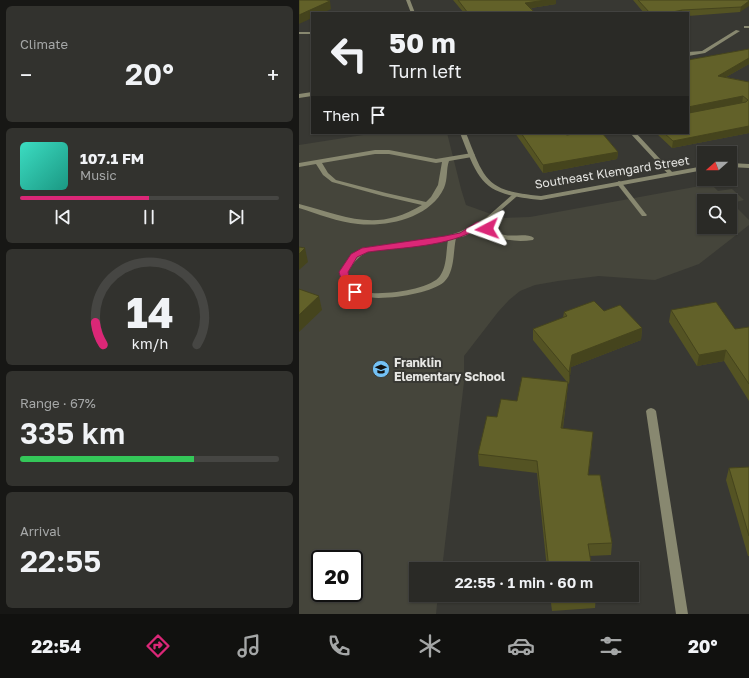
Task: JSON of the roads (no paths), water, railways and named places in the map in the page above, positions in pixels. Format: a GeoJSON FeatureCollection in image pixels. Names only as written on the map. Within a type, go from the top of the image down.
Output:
{"type":"FeatureCollection","features":[{"type":"Feature","properties":{"kind":"street"},"geometry":{"type":"LineString","coordinates":[[408,0],[413,12]]}},
{"type":"Feature","properties":{"kind":"street"},"geometry":{"type":"LineString","coordinates":[[689,54],[703,52],[738,31]]}},
{"type":"Feature","properties":{"kind":"street"},"geometry":{"type":"LineString","coordinates":[[299,33],[311,33]]}},
{"type":"Feature","properties":{"kind":"street"},"geometry":{"type":"LineString","coordinates":[[299,96],[311,94]]}},
{"type":"Feature","properties":{"kind":"street","name":"Southeast Klemgard Street"},"geometry":{"type":"LineString","coordinates":[[463,134],[481,176],[493,188],[514,196],[541,198],[697,169]]}},
{"type":"Feature","properties":{"kind":"street"},"geometry":{"type":"LineString","coordinates":[[634,134],[671,174]]}},
{"type":"Feature","properties":{"kind":"street"},"geometry":{"type":"LineString","coordinates":[[299,165],[375,152],[389,152],[436,161],[472,155]]}},
{"type":"Feature","properties":{"kind":"street"},"geometry":{"type":"LineString","coordinates":[[299,206],[357,222],[371,223],[403,217],[418,210],[439,191],[443,181],[442,173],[446,160]]}},
{"type":"Feature","properties":{"kind":"street"},"geometry":{"type":"LineString","coordinates":[[318,162],[325,174],[334,181],[385,195],[426,204]]}},
{"type":"Feature","properties":{"kind":"street"},"geometry":{"type":"LineString","coordinates":[[737,166],[749,166]]}},
{"type":"Feature","properties":{"kind":"street"},"geometry":{"type":"LineString","coordinates":[[619,184],[644,214]]}},
{"type":"Feature","properties":{"kind":"street"},"geometry":{"type":"LineString","coordinates":[[453,237],[446,274],[441,281],[415,290],[382,297],[355,292],[346,282],[344,272],[347,265],[354,256],[365,250],[453,237],[462,234],[480,224],[514,196]]}},
{"type":"Feature","properties":{"kind":"street"},"geometry":{"type":"LineString","coordinates":[[480,224],[493,234],[504,238],[530,238]]}},
{"type":"Feature","properties":{"kind":"street"},"geometry":{"type":"LineString","coordinates":[[651,411],[682,614]]}},
{"type":"Feature","properties":{"kind":"place","name":"Franklin Elementary School"},"geometry":{"type":"Point","coordinates":[381,369]}}]}
